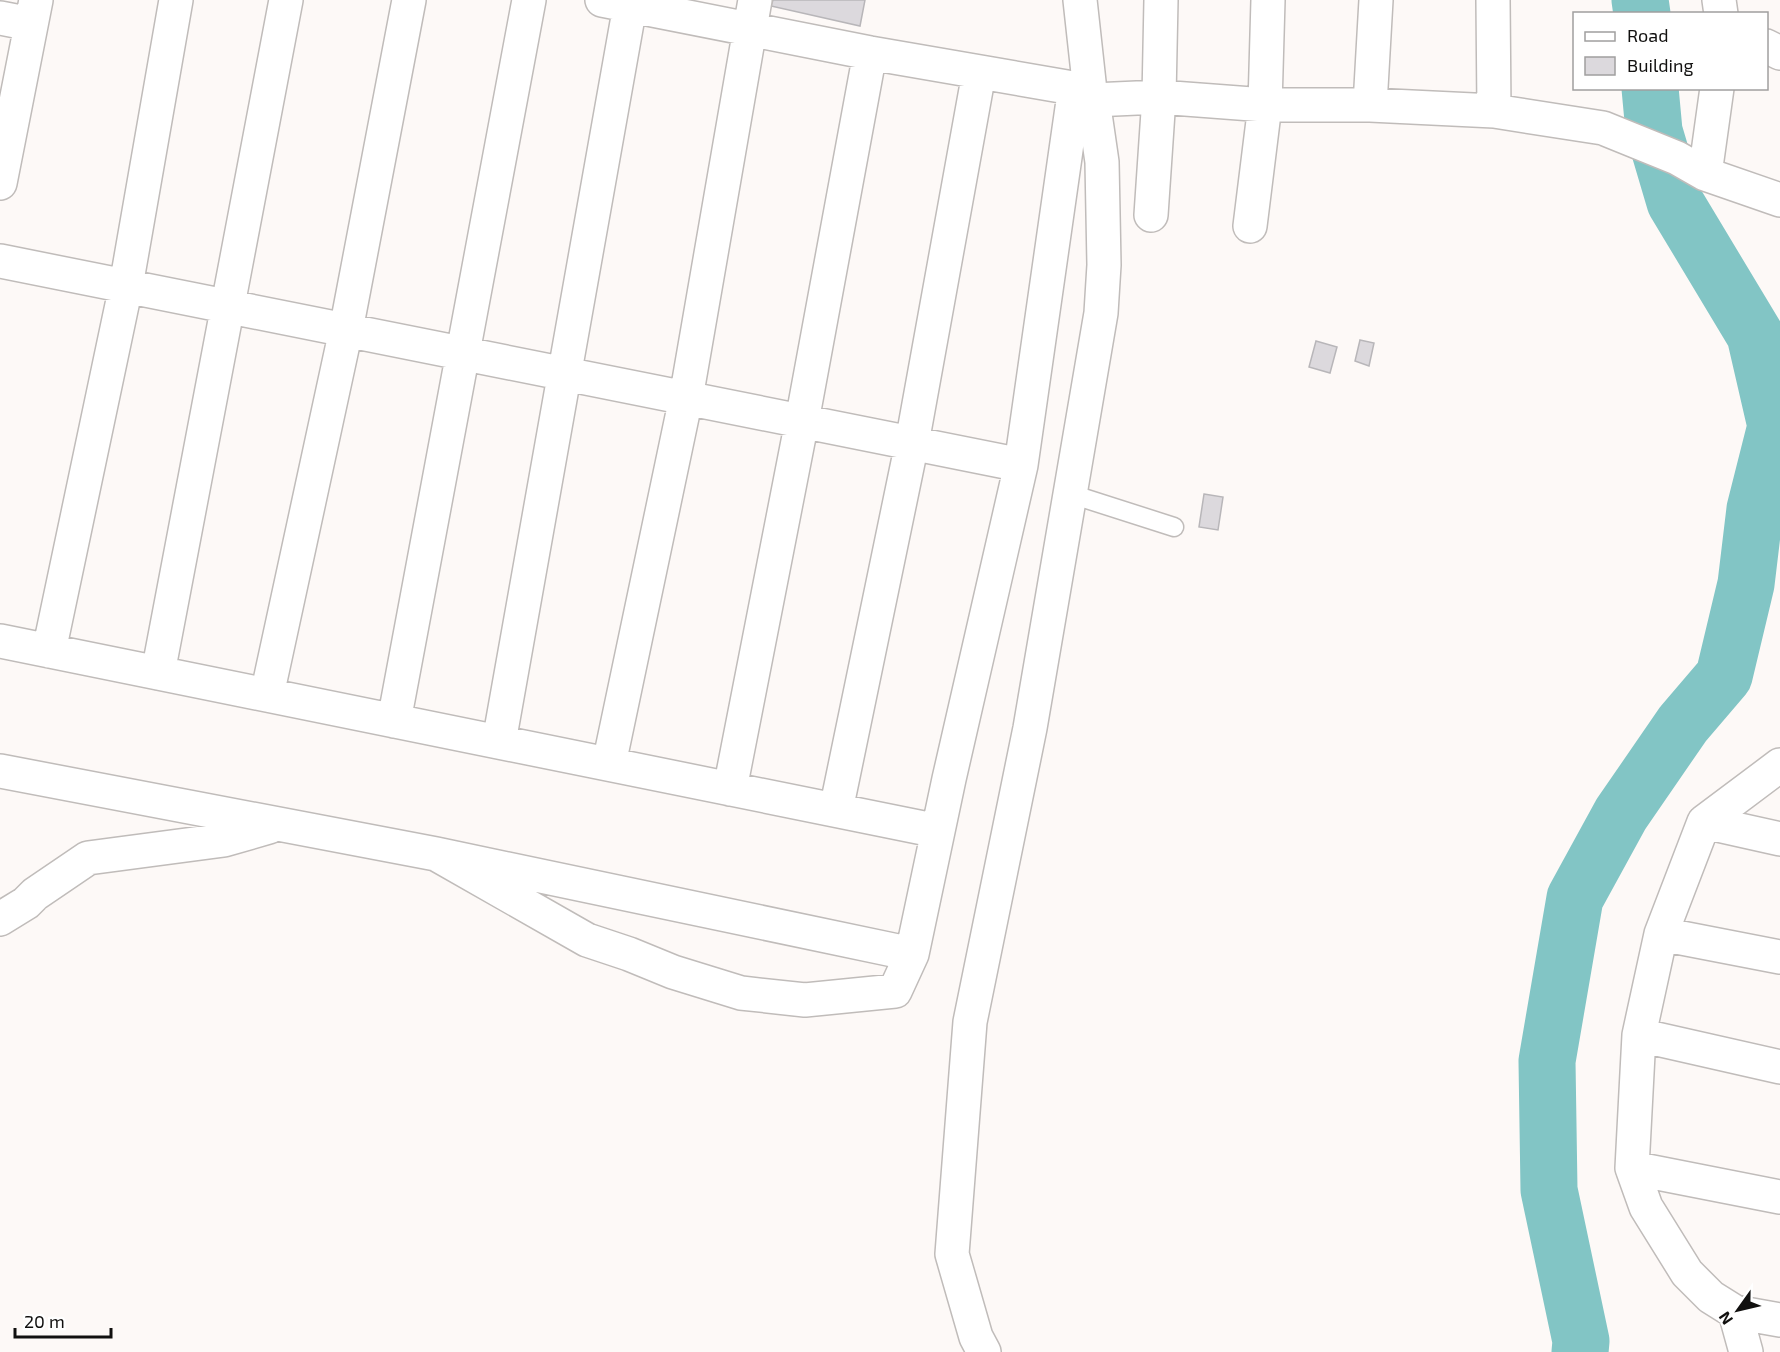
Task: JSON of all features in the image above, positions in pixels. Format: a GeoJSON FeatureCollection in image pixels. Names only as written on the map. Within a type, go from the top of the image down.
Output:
{"type":"FeatureCollection","features":[{"type":"Feature","properties":{"kind":"street"},"geometry":{"type":"LineString","coordinates":[[49,651],[126,286],[176,0]]}},
{"type":"Feature","properties":{"kind":"street"},"geometry":{"type":"LineString","coordinates":[[158,673],[286,0]]}},
{"type":"Feature","properties":{"kind":"street"},"geometry":{"type":"LineString","coordinates":[[267,695],[346,330],[409,0]]}},
{"type":"Feature","properties":{"kind":"street"},"geometry":{"type":"LineString","coordinates":[[394,721],[529,0]]}},
{"type":"Feature","properties":{"kind":"street"},"geometry":{"type":"LineString","coordinates":[[984,1352],[976,1337],[952,1254],[970,1022],[1030,728],[1101,313],[1104,265],[1102,162],[1086,93],[1080,0]]}},
{"type":"Feature","properties":{"kind":"street"},"geometry":{"type":"LineString","coordinates":[[1151,215],[1159,97],[1161,0]]}},
{"type":"Feature","properties":{"kind":"street"},"geometry":{"type":"LineString","coordinates":[[1250,226],[1265,105],[1268,0]]}},
{"type":"Feature","properties":{"kind":"street"},"geometry":{"type":"LineString","coordinates":[[1370,105],[1376,0]]}},
{"type":"Feature","properties":{"kind":"street"},"geometry":{"type":"LineString","coordinates":[[1494,0],[1494,111]]}},
{"type":"Feature","properties":{"kind":"street"},"geometry":{"type":"LineString","coordinates":[[500,742],[565,374],[621,1],[751,15],[870,53],[1086,93],[1265,105],[1370,105],[1494,111],[1603,128],[1677,158],[1705,174],[1780,200]]}},
{"type":"Feature","properties":{"kind":"street"},"geometry":{"type":"LineString","coordinates":[[0,183],[22,14]]}},
{"type":"Feature","properties":{"kind":"street"},"geometry":{"type":"LineString","coordinates":[[609,764],[686,398],[751,15]]}},
{"type":"Feature","properties":{"kind":"street"},"geometry":{"type":"LineString","coordinates":[[730,789],[802,421],[870,53]]}},
{"type":"Feature","properties":{"kind":"street"},"geometry":{"type":"LineString","coordinates":[[836,810],[912,443],[979,73]]}},
{"type":"Feature","properties":{"kind":"street"},"geometry":{"type":"LineString","coordinates":[[1705,174],[1718,90]]}},
{"type":"Feature","properties":{"kind":"street"},"geometry":{"type":"LineString","coordinates":[[436,854],[587,940],[673,972],[741,993],[806,1000],[895,991],[912,954],[1021,465],[1086,93]]}},
{"type":"Feature","properties":{"kind":"street"},"geometry":{"type":"LineString","coordinates":[[0,261],[1021,465]]}},
{"type":"Feature","properties":{"kind":"street"},"geometry":{"type":"LineString","coordinates":[[0,641],[938,831]]}},
{"type":"Feature","properties":{"kind":"street"},"geometry":{"type":"LineString","coordinates":[[1780,765],[1704,822],[1661,934],[1639,1035],[1632,1168],[1646,1207],[1687,1273],[1711,1297],[1735,1312],[1780,1320]]}},
{"type":"Feature","properties":{"kind":"street"},"geometry":{"type":"LineString","coordinates":[[0,771],[436,854],[912,954]]}},
{"type":"Feature","properties":{"kind":"street"},"geometry":{"type":"LineString","coordinates":[[1704,822],[1780,839]]}},
{"type":"Feature","properties":{"kind":"street"},"geometry":{"type":"LineString","coordinates":[[0,920],[88,858],[224,840],[276,825]]}},
{"type":"Feature","properties":{"kind":"street"},"geometry":{"type":"LineString","coordinates":[[0,888],[35,894]]}},
{"type":"Feature","properties":{"kind":"street"},"geometry":{"type":"LineString","coordinates":[[1661,934],[1780,957]]}},
{"type":"Feature","properties":{"kind":"street"},"geometry":{"type":"LineString","coordinates":[[1639,1035],[1780,1066]]}},
{"type":"Feature","properties":{"kind":"street"},"geometry":{"type":"LineString","coordinates":[[1632,1168],[1780,1197]]}},
{"type":"Feature","properties":{"kind":"street"},"geometry":{"type":"LineString","coordinates":[[1735,1312],[1746,1352]]}},
{"type":"Feature","properties":{"kind":"lane"},"geometry":{"type":"LineString","coordinates":[[1071,494],[1174,527]]}},
{"type":"Feature","properties":{"kind":"building"},"geometry":{"type":"Polygon","coordinates":[[[773,0],[865,0],[860,26],[771,6],[773,0]]]}},
{"type":"Feature","properties":{"kind":"building"},"geometry":{"type":"Polygon","coordinates":[[[1360,340],[1374,343],[1369,366],[1355,361],[1360,340]]]}},
{"type":"Feature","properties":{"kind":"building"},"geometry":{"type":"Polygon","coordinates":[[[1316,341],[1337,347],[1330,373],[1309,367],[1316,341]]]}},
{"type":"Feature","properties":{"kind":"building"},"geometry":{"type":"Polygon","coordinates":[[[1204,494],[1223,497],[1218,530],[1199,527],[1204,494]]]}},
{"type":"Feature","properties":{"kind":"waterway"},"geometry":{"type":"LineString","coordinates":[[1640,0],[1642,12]]}},
{"type":"Feature","properties":{"kind":"waterway"},"geometry":{"type":"LineString","coordinates":[[1580,1352],[1581,1341],[1549,1190],[1547,1061],[1575,898],[1621,814],[1683,724],[1724,676],[1746,584],[1755,509],[1776,426],[1755,335],[1675,202],[1654,131],[1650,90]]}}]}
